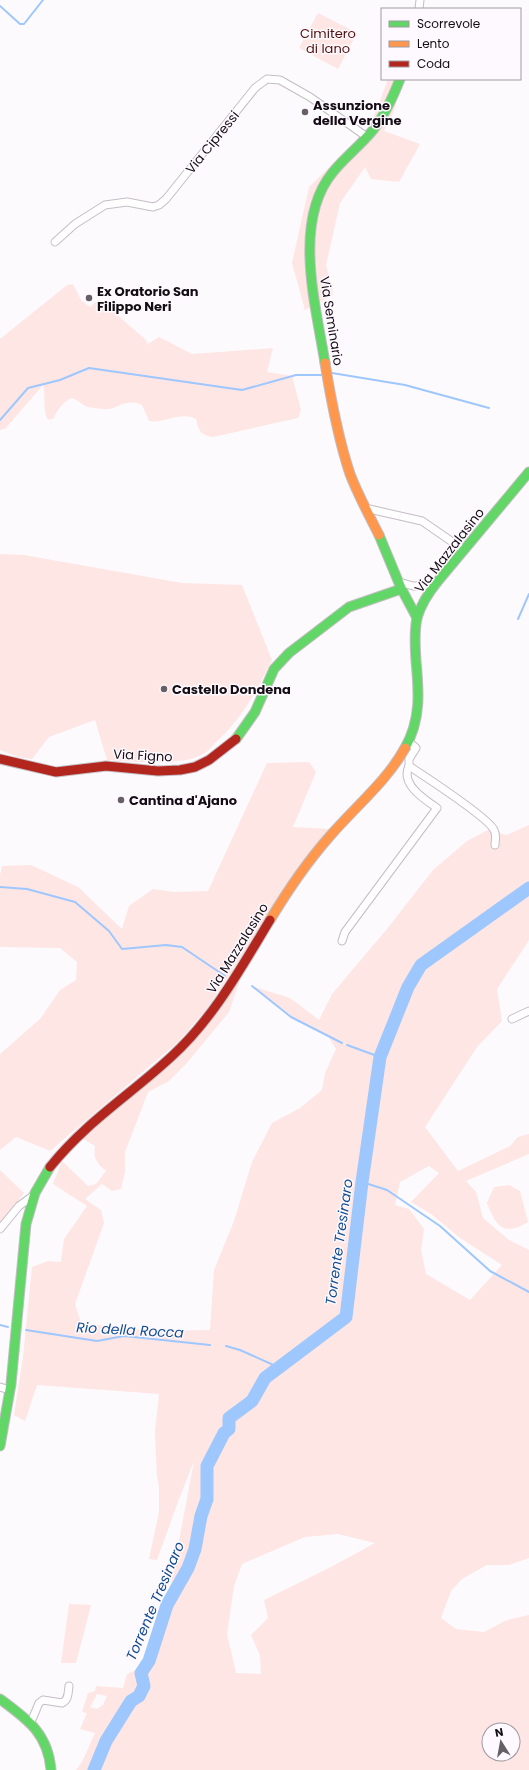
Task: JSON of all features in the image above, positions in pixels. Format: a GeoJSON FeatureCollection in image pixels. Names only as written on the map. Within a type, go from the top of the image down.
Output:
{"type":"FeatureCollection","features":[{"type":"Feature","properties":{"kind":"main road","name":"Via Seminario"},"geometry":{"type":"LineString","coordinates":[[400,80],[385,112],[366,137],[339,164],[323,184],[316,202],[309,241],[309,261],[326,368],[347,465],[400,586],[417,618]]}},
{"type":"Feature","properties":{"kind":"main road","name":"Via Mazzalasino"},"geometry":{"type":"LineString","coordinates":[[0,1446],[10,1390],[25,1231],[34,1195],[55,1159],[77,1135],[174,1055],[201,1026],[224,994],[308,862],[397,761],[409,742],[416,727],[419,709],[415,636],[417,618],[422,606],[436,585],[529,472]]}},
{"type":"Feature","properties":{"kind":"main road","name":"Via Figno"},"geometry":{"type":"LineString","coordinates":[[0,759],[56,772],[106,766],[158,771],[180,770],[195,767],[209,760],[235,741],[255,712],[274,669],[288,654],[349,606],[400,586]]}},
{"type":"Feature","properties":{"kind":"main road"},"geometry":{"type":"LineString","coordinates":[[0,1698],[31,1722],[39,1731],[46,1743],[50,1758],[51,1770]]}},
{"type":"Feature","properties":{"kind":"street","name":"Via Cipressi"},"geometry":{"type":"LineString","coordinates":[[55,242],[75,224],[105,204],[127,202],[149,207],[160,205],[255,88],[267,79],[280,80],[310,97],[366,137]]}},
{"type":"Feature","properties":{"kind":"street"},"geometry":{"type":"LineString","coordinates":[[365,508],[422,521],[464,550]]}},
{"type":"Feature","properties":{"kind":"street"},"geometry":{"type":"LineString","coordinates":[[400,586],[436,585]]}},
{"type":"Feature","properties":{"kind":"street"},"geometry":{"type":"LineString","coordinates":[[342,941],[345,932],[437,808],[416,792],[408,780],[406,773],[409,766],[409,759],[416,748],[409,742]]}},
{"type":"Feature","properties":{"kind":"street"},"geometry":{"type":"LineString","coordinates":[[409,766],[491,824],[496,835],[495,845]]}},
{"type":"Feature","properties":{"kind":"street"},"geometry":{"type":"LineString","coordinates":[[512,1019],[529,1011]]}},
{"type":"Feature","properties":{"kind":"street"},"geometry":{"type":"LineString","coordinates":[[0,1229],[19,1206],[34,1195]]}},
{"type":"Feature","properties":{"kind":"street"},"geometry":{"type":"LineString","coordinates":[[0,1387],[10,1390]]}},
{"type":"Feature","properties":{"kind":"street"},"geometry":{"type":"LineString","coordinates":[[31,1722],[39,1703],[42,1700],[62,1703],[65,1702],[67,1699],[69,1686]]}},
{"type":"Feature","properties":{"kind":"green space","name":"Cimitero di Iano"},"geometry":{"type":"Polygon","coordinates":[[[318,13],[357,33],[338,69],[299,48],[318,13]]]}},
{"type":"Feature","properties":{"kind":"green space"},"geometry":{"type":"Polygon","coordinates":[[[388,80],[402,80],[394,111],[384,131],[420,144],[399,182],[371,179],[365,167],[340,203],[326,265],[333,295],[305,310],[292,263],[309,187],[370,127],[388,80]]]}},
{"type":"Feature","properties":{"kind":"green space"},"geometry":{"type":"Polygon","coordinates":[[[73,284],[81,300],[90,307],[99,299],[146,340],[146,345],[159,337],[192,354],[273,348],[267,372],[292,376],[301,410],[298,418],[213,437],[203,434],[199,429],[196,419],[190,417],[184,416],[161,421],[149,421],[142,405],[136,403],[125,403],[112,408],[103,409],[85,406],[71,398],[60,407],[54,418],[49,420],[45,409],[43,385],[5,429],[0,430],[0,339],[67,285],[73,284]]]}},
{"type":"Feature","properties":{"kind":"green space"},"geometry":{"type":"Polygon","coordinates":[[[0,554],[24,555],[182,583],[242,585],[272,660],[248,705],[233,725],[207,751],[194,758],[170,762],[107,760],[95,720],[49,737],[32,759],[18,757],[0,750],[0,554]]]}},
{"type":"Feature","properties":{"kind":"green space"},"geometry":{"type":"Polygon","coordinates":[[[309,762],[316,772],[293,827],[331,829],[292,876],[233,970],[204,1012],[178,1042],[50,1151],[16,1137],[0,1150],[0,1054],[40,1019],[60,990],[76,980],[77,962],[60,948],[0,947],[0,875],[2,866],[31,865],[78,887],[122,929],[129,906],[153,889],[174,892],[208,891],[267,763],[309,762]]]}},
{"type":"Feature","properties":{"kind":"green space"},"geometry":{"type":"Polygon","coordinates":[[[529,825],[529,940],[497,989],[502,1021],[477,1047],[425,1127],[458,1171],[510,1146],[518,1137],[529,1134],[529,1154],[466,1181],[476,1192],[483,1218],[509,1240],[529,1250],[529,1558],[509,1565],[487,1565],[462,1579],[451,1591],[441,1618],[456,1629],[484,1632],[507,1620],[529,1615],[529,1770],[76,1770],[82,1762],[95,1733],[80,1729],[87,1713],[82,1712],[88,1693],[95,1691],[96,1686],[123,1688],[127,1674],[149,1661],[167,1605],[194,1461],[157,1560],[149,1559],[159,1512],[155,1432],[159,1394],[37,1385],[25,1421],[14,1415],[23,1357],[32,1267],[48,1261],[61,1262],[64,1239],[87,1206],[53,1184],[62,1161],[88,1186],[96,1184],[106,1171],[100,1166],[95,1158],[95,1146],[80,1137],[160,1072],[241,977],[229,1012],[186,1064],[169,1081],[148,1092],[125,1152],[125,1172],[121,1189],[112,1191],[102,1184],[85,1199],[101,1210],[104,1223],[75,1304],[81,1323],[152,1331],[210,1330],[214,1270],[234,1221],[252,1162],[272,1123],[300,1108],[322,1090],[325,1073],[336,1049],[328,1036],[291,1017],[252,986],[290,998],[319,1020],[332,994],[387,929],[433,870],[467,841],[488,830],[507,835],[529,825]],[[429,1166],[400,1182],[395,1205],[409,1209],[424,1229],[421,1250],[426,1274],[470,1300],[502,1265],[460,1238],[431,1214],[411,1202],[439,1173],[429,1166]],[[338,1534],[305,1537],[242,1564],[234,1586],[227,1634],[236,1673],[261,1674],[260,1655],[251,1635],[268,1618],[264,1600],[329,1568],[375,1543],[338,1534]],[[97,1694],[90,1707],[97,1709],[103,1705],[107,1696],[97,1694]]]}},
{"type":"Feature","properties":{"kind":"green space"},"geometry":{"type":"Polygon","coordinates":[[[0,1170],[24,1193],[0,1224],[0,1170]]]}},
{"type":"Feature","properties":{"kind":"green space"},"geometry":{"type":"Polygon","coordinates":[[[509,1185],[520,1191],[528,1222],[512,1229],[506,1229],[497,1223],[487,1203],[494,1187],[509,1185]]]}},
{"type":"Feature","properties":{"kind":"green space"},"geometry":{"type":"Polygon","coordinates":[[[69,1604],[91,1605],[76,1663],[61,1663],[69,1604]]]}},
{"type":"Feature","properties":{"kind":"waterway"},"geometry":{"type":"LineString","coordinates":[[0,6],[20,24],[24,24],[43,0]]}},
{"type":"Feature","properties":{"kind":"waterway"},"geometry":{"type":"LineString","coordinates":[[0,420],[28,388],[60,380],[89,368],[242,390],[296,375],[323,375]]}},
{"type":"Feature","properties":{"kind":"waterway"},"geometry":{"type":"LineString","coordinates":[[332,373],[405,385],[489,408]]}},
{"type":"Feature","properties":{"kind":"waterway"},"geometry":{"type":"LineString","coordinates":[[518,619],[529,594]]}},
{"type":"Feature","properties":{"kind":"waterway"},"geometry":{"type":"LineString","coordinates":[[0,887],[27,889],[75,902],[109,931],[122,949],[166,945],[182,947],[225,976]]}},
{"type":"Feature","properties":{"kind":"waterway","name":"Torrente Tresinaro"},"geometry":{"type":"LineString","coordinates":[[94,1770],[106,1741],[131,1701],[139,1696],[144,1686],[141,1673],[149,1661],[167,1605],[188,1568],[195,1549],[201,1516],[207,1499],[207,1466],[224,1433],[229,1429],[229,1418],[252,1401],[265,1378],[346,1317],[362,1182],[380,1057],[408,987],[421,965],[529,888]]}},
{"type":"Feature","properties":{"kind":"waterway"},"geometry":{"type":"LineString","coordinates":[[252,986],[291,1017],[342,1043]]}},
{"type":"Feature","properties":{"kind":"waterway"},"geometry":{"type":"LineString","coordinates":[[347,1045],[380,1057]]}},
{"type":"Feature","properties":{"kind":"waterway"},"geometry":{"type":"LineString","coordinates":[[362,1182],[387,1190],[440,1226],[490,1271],[529,1292]]}},
{"type":"Feature","properties":{"kind":"waterway","name":"Rio della Rocca"},"geometry":{"type":"LineString","coordinates":[[0,1325],[8,1327]]}},
{"type":"Feature","properties":{"kind":"waterway","name":"Rio della Rocca"},"geometry":{"type":"LineString","coordinates":[[26,1330],[97,1341],[124,1336],[210,1345]]}},
{"type":"Feature","properties":{"kind":"waterway","name":"Rio della Rocca"},"geometry":{"type":"LineString","coordinates":[[226,1346],[240,1350],[278,1367]]}},
{"type":"Feature","properties":{"kind":"traffic: fast"},"geometry":{"type":"LineString","coordinates":[[325,363],[310,264],[310,239],[313,214],[321,192],[333,172],[377,124],[388,106],[400,80]]}},
{"type":"Feature","properties":{"kind":"traffic: fast"},"geometry":{"type":"LineString","coordinates":[[405,748],[414,727],[418,706],[415,634],[417,618],[421,608],[428,594],[438,581],[529,472]]}},
{"type":"Feature","properties":{"kind":"traffic: fast"},"geometry":{"type":"LineString","coordinates":[[379,535],[401,588],[417,618]]}},
{"type":"Feature","properties":{"kind":"traffic: fast"},"geometry":{"type":"LineString","coordinates":[[236,739],[255,712],[274,669],[289,653],[349,607],[401,589]]}},
{"type":"Feature","properties":{"kind":"traffic: fast"},"geometry":{"type":"LineString","coordinates":[[0,1446],[11,1384],[26,1224],[35,1193],[50,1167]]}},
{"type":"Feature","properties":{"kind":"traffic: fast"},"geometry":{"type":"LineString","coordinates":[[0,1699],[27,1720],[41,1737],[46,1746],[51,1770]]}},
{"type":"Feature","properties":{"kind":"traffic: slow"},"geometry":{"type":"LineString","coordinates":[[325,363],[335,419],[350,474],[356,490],[379,535]]}},
{"type":"Feature","properties":{"kind":"traffic: slow"},"geometry":{"type":"LineString","coordinates":[[270,920],[313,856],[380,783],[398,760],[405,748]]}},
{"type":"Feature","properties":{"kind":"traffic: jam"},"geometry":{"type":"LineString","coordinates":[[0,759],[56,772],[106,766],[158,771],[180,770],[195,767],[209,760],[236,739]]}},
{"type":"Feature","properties":{"kind":"traffic: jam"},"geometry":{"type":"LineString","coordinates":[[50,1167],[93,1122],[156,1071],[186,1042],[213,1010],[270,920]]}},
{"type":"Feature","properties":{"kind":"place","name":"Assunzione della Vergine"},"geometry":{"type":"Point","coordinates":[305,112]}},
{"type":"Feature","properties":{"kind":"place","name":"Ex Oratorio San Filippo Neri"},"geometry":{"type":"Point","coordinates":[89,298]}},
{"type":"Feature","properties":{"kind":"place","name":"Castello Dondena"},"geometry":{"type":"Point","coordinates":[164,689]}},
{"type":"Feature","properties":{"kind":"place","name":"Cantina d'Ajano"},"geometry":{"type":"Point","coordinates":[121,800]}}]}
